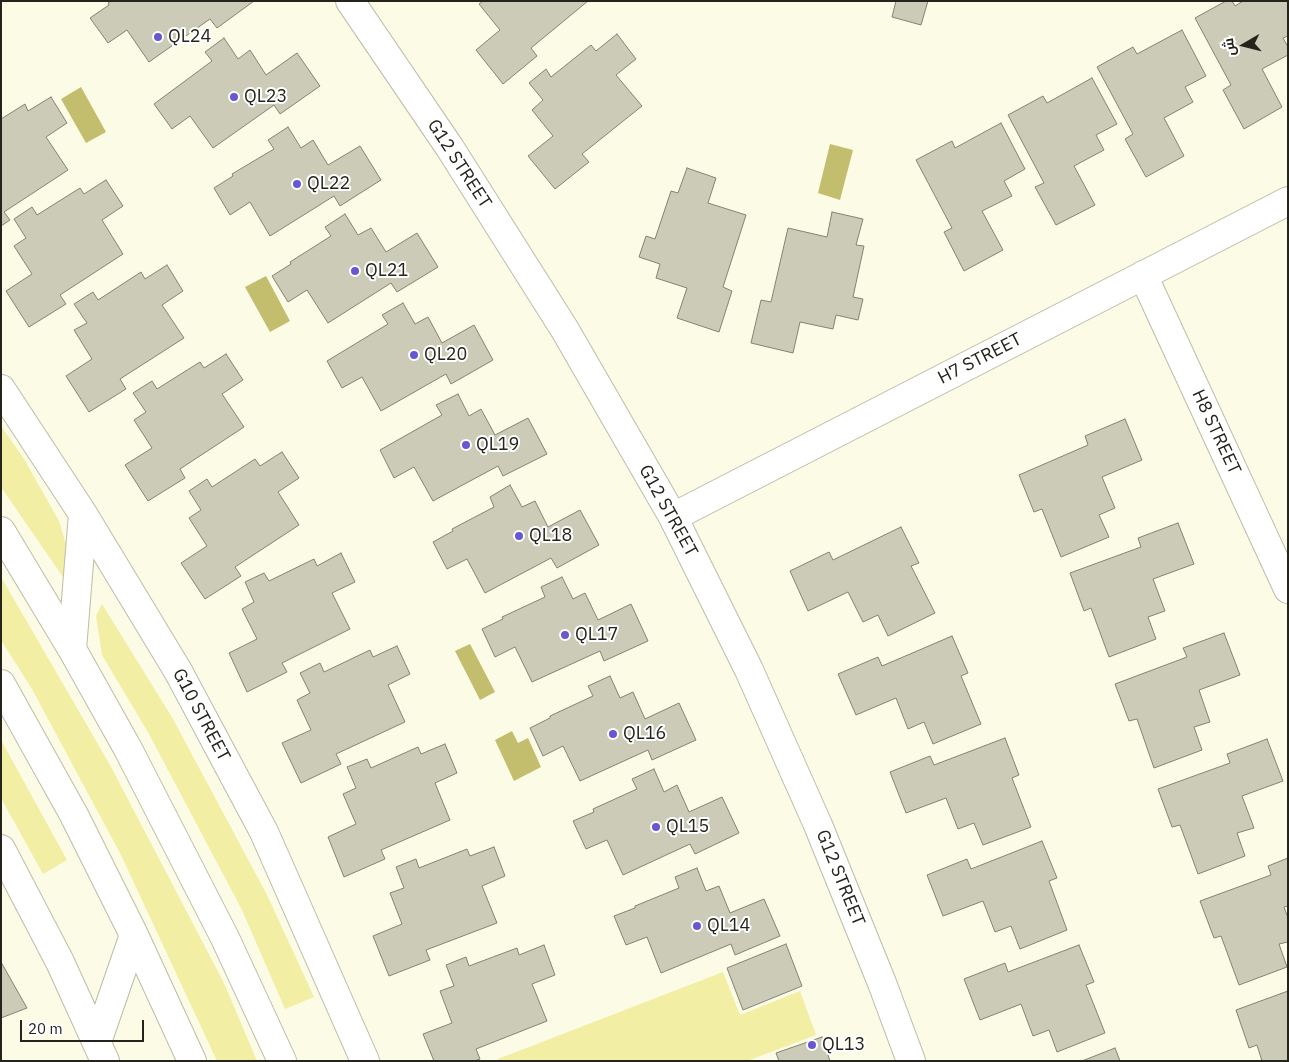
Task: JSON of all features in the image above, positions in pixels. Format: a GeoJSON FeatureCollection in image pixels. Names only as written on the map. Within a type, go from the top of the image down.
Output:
{"type":"FeatureCollection","features":[{"type":"Feature","properties":{"kind":"street","name":"G12 STREET"},"geometry":{"type":"LineString","coordinates":[[350,1],[450,148],[565,330],[673,517],[749,670],[818,825],[882,983],[911,1061]]}},
{"type":"Feature","properties":{"kind":"street","name":"H7 STREET"},"geometry":{"type":"LineString","coordinates":[[673,517],[1288,202]]}},
{"type":"Feature","properties":{"kind":"street","name":"H8 STREET"},"geometry":{"type":"LineString","coordinates":[[1143,275],[1288,589]]}},
{"type":"Feature","properties":{"kind":"street","name":"G10 STREET"},"geometry":{"type":"LineString","coordinates":[[1,389],[84,514],[178,671],[264,832],[365,1061]]}},
{"type":"Feature","properties":{"kind":"street"},"geometry":{"type":"LineString","coordinates":[[72,649],[84,514]]}},
{"type":"Feature","properties":{"kind":"street"},"geometry":{"type":"LineString","coordinates":[[1,531],[72,649],[128,749],[225,938],[282,1061]]}},
{"type":"Feature","properties":{"kind":"street"},"geometry":{"type":"LineString","coordinates":[[1,684],[74,815],[134,935],[192,1061]]}},
{"type":"Feature","properties":{"kind":"street"},"geometry":{"type":"LineString","coordinates":[[1,849],[60,962],[101,1051]]}},
{"type":"Feature","properties":{"kind":"street"},"geometry":{"type":"LineString","coordinates":[[101,1051],[134,935]]}},
{"type":"Feature","properties":{"kind":"shaded area"},"geometry":{"type":"Polygon","coordinates":[[[81,87],[106,132],[86,143],[61,99],[81,87]]]}},
{"type":"Feature","properties":{"kind":"shaded area"},"geometry":{"type":"Polygon","coordinates":[[[830,144],[853,150],[840,200],[818,193],[830,144]]]}},
{"type":"Feature","properties":{"kind":"shaded area"},"geometry":{"type":"Polygon","coordinates":[[[266,276],[290,321],[270,332],[245,287],[266,276]]]}},
{"type":"Feature","properties":{"kind":"shaded area"},"geometry":{"type":"Polygon","coordinates":[[[1,426],[24,459],[59,521],[68,551],[63,577],[1,487],[1,426]]]}},
{"type":"Feature","properties":{"kind":"shaded area"},"geometry":{"type":"Polygon","coordinates":[[[1,577],[110,765],[224,983],[257,1061],[217,1061],[121,855],[32,689],[1,640],[1,577]]]}},
{"type":"Feature","properties":{"kind":"shaded area"},"geometry":{"type":"Polygon","coordinates":[[[102,604],[173,719],[267,895],[314,997],[285,1009],[242,910],[149,734],[102,655],[96,616],[102,604]]]}},
{"type":"Feature","properties":{"kind":"shaded area"},"geometry":{"type":"Polygon","coordinates":[[[470,644],[495,692],[480,700],[455,651],[470,644]]]}},
{"type":"Feature","properties":{"kind":"shaded area"},"geometry":{"type":"Polygon","coordinates":[[[512,731],[518,743],[528,738],[541,767],[514,781],[495,740],[512,731]]]}},
{"type":"Feature","properties":{"kind":"shaded area"},"geometry":{"type":"Polygon","coordinates":[[[1,740],[67,860],[43,874],[1,798],[1,740]]]}},
{"type":"Feature","properties":{"kind":"shaded area"},"geometry":{"type":"Polygon","coordinates":[[[723,972],[740,1015],[800,991],[816,1035],[747,1061],[499,1061],[498,1059],[723,972]]]}},
{"type":"Feature","properties":{"kind":"building","name":"QL24"},"geometry":{"type":"Polygon","coordinates":[[[111,1],[254,1],[217,28],[210,19],[149,62],[127,30],[108,43],[90,18],[109,5],[108,3],[111,1]]]}},
{"type":"Feature","properties":{"kind":"building"},"geometry":{"type":"Polygon","coordinates":[[[483,1],[588,1],[531,48],[537,56],[503,84],[476,50],[500,30],[479,4],[483,1]]]}},
{"type":"Feature","properties":{"kind":"building"},"geometry":{"type":"Polygon","coordinates":[[[896,1],[928,1],[921,25],[892,17],[896,1]]]}},
{"type":"Feature","properties":{"kind":"building"},"geometry":{"type":"Polygon","coordinates":[[[1226,1],[1232,1],[1235,6],[1243,1],[1288,1],[1288,36],[1283,38],[1288,47],[1288,55],[1262,69],[1282,107],[1244,129],[1223,90],[1231,85],[1195,18],[1226,1]]]}},
{"type":"Feature","properties":{"kind":"building"},"geometry":{"type":"Polygon","coordinates":[[[1182,30],[1206,76],[1185,87],[1193,102],[1164,118],[1184,156],[1146,177],[1125,139],[1133,134],[1097,67],[1133,47],[1137,54],[1182,30]]]}},
{"type":"Feature","properties":{"kind":"building"},"geometry":{"type":"Polygon","coordinates":[[[617,34],[636,59],[616,75],[642,106],[582,154],[589,162],[555,189],[528,156],[553,136],[532,110],[543,100],[529,83],[546,69],[551,77],[591,45],[596,51],[617,34]]]}},
{"type":"Feature","properties":{"kind":"building","name":"QL23"},"geometry":{"type":"Polygon","coordinates":[[[224,38],[238,59],[250,50],[266,75],[297,53],[320,86],[280,114],[274,105],[213,148],[190,116],[172,129],[154,104],[212,61],[205,52],[224,38]]]}},
{"type":"Feature","properties":{"kind":"building"},"geometry":{"type":"Polygon","coordinates":[[[1092,78],[1117,124],[1096,135],[1104,150],[1074,166],[1095,205],[1056,225],[1035,187],[1044,183],[1008,115],[1043,96],[1047,103],[1092,78]]]}},
{"type":"Feature","properties":{"kind":"building"},"geometry":{"type":"Polygon","coordinates":[[[51,97],[67,123],[46,137],[68,170],[4,212],[10,220],[1,226],[1,119],[25,104],[28,111],[51,97]]]}},
{"type":"Feature","properties":{"kind":"building"},"geometry":{"type":"Polygon","coordinates":[[[1001,123],[1025,169],[1004,181],[1012,196],[982,211],[1003,250],[964,271],[944,232],[952,228],[916,160],[952,141],[955,148],[1001,123]]]}},
{"type":"Feature","properties":{"kind":"building","name":"QL22"},"geometry":{"type":"Polygon","coordinates":[[[288,127],[301,148],[313,140],[328,165],[360,146],[381,180],[340,206],[334,196],[270,236],[250,202],[230,215],[214,188],[233,176],[232,174],[274,149],[268,140],[288,127]]]}},
{"type":"Feature","properties":{"kind":"building"},"geometry":{"type":"Polygon","coordinates":[[[687,168],[716,178],[708,203],[746,215],[723,287],[732,291],[719,332],[677,318],[687,288],[656,278],[660,264],[639,257],[646,236],[655,239],[671,191],[678,193],[687,168]]]}},
{"type":"Feature","properties":{"kind":"building"},"geometry":{"type":"Polygon","coordinates":[[[106,180],[123,206],[102,220],[123,254],[60,295],[66,304],[29,327],[6,291],[32,274],[14,246],[26,238],[14,219],[32,207],[37,215],[80,188],[84,194],[106,180]]]}},
{"type":"Feature","properties":{"kind":"building"},"geometry":{"type":"Polygon","coordinates":[[[832,212],[863,219],[856,245],[864,246],[853,297],[863,299],[858,320],[836,315],[833,329],[800,322],[793,353],[751,343],[761,300],[771,302],[788,228],[827,237],[832,212]]]}},
{"type":"Feature","properties":{"kind":"building","name":"QL21"},"geometry":{"type":"Polygon","coordinates":[[[345,214],[358,235],[371,228],[386,252],[417,233],[438,267],[397,292],[391,283],[328,323],[307,290],[288,302],[272,276],[331,236],[325,227],[345,214]]]}},
{"type":"Feature","properties":{"kind":"building"},"geometry":{"type":"Polygon","coordinates":[[[167,265],[183,291],[162,305],[184,338],[120,379],[126,389],[89,412],[66,376],[92,359],[74,330],[87,323],[74,304],[93,292],[98,300],[141,272],[145,279],[167,265]]]}},
{"type":"Feature","properties":{"kind":"building","name":"QL20"},"geometry":{"type":"Polygon","coordinates":[[[403,303],[415,324],[428,317],[442,343],[474,325],[493,360],[451,384],[446,374],[381,411],[362,377],[342,388],[327,361],[388,324],[382,315],[403,303]]]}},
{"type":"Feature","properties":{"kind":"building"},"geometry":{"type":"Polygon","coordinates":[[[226,354],[243,380],[222,394],[244,427],[180,469],[185,478],[148,501],[125,465],[152,448],[134,420],[146,412],[133,393],[152,381],[157,389],[200,362],[204,368],[226,354]]]}},
{"type":"Feature","properties":{"kind":"building","name":"QL19"},"geometry":{"type":"Polygon","coordinates":[[[458,394],[469,416],[481,409],[495,435],[528,418],[547,454],[503,476],[498,466],[433,501],[414,467],[394,478],[380,450],[442,415],[436,405],[458,394]]]}},
{"type":"Feature","properties":{"kind":"building"},"geometry":{"type":"Polygon","coordinates":[[[1125,419],[1142,460],[1102,477],[1115,508],[1099,515],[1109,537],[1061,557],[1042,509],[1034,512],[1019,475],[1088,445],[1085,436],[1125,419]]]}},
{"type":"Feature","properties":{"kind":"building"},"geometry":{"type":"Polygon","coordinates":[[[282,452],[299,478],[278,492],[299,525],[235,567],[241,576],[205,599],[181,563],[207,546],[189,518],[201,510],[189,491],[207,479],[212,487],[255,459],[260,466],[282,452]]]}},
{"type":"Feature","properties":{"kind":"building","name":"QL18"},"geometry":{"type":"Polygon","coordinates":[[[510,485],[522,507],[535,501],[548,527],[580,510],[599,545],[557,568],[551,558],[485,593],[467,559],[447,569],[433,542],[453,531],[452,529],[494,507],[490,497],[510,485]]]}},
{"type":"Feature","properties":{"kind":"building"},"geometry":{"type":"Polygon","coordinates":[[[1178,523],[1194,564],[1153,579],[1165,611],[1148,617],[1156,639],[1109,657],[1091,608],[1084,611],[1070,573],[1141,547],[1138,538],[1178,523]]]}},
{"type":"Feature","properties":{"kind":"building"},"geometry":{"type":"Polygon","coordinates":[[[901,527],[919,563],[911,566],[935,613],[888,636],[878,615],[863,622],[848,592],[808,611],[790,571],[829,552],[833,560],[901,527]]]}},
{"type":"Feature","properties":{"kind":"building"},"geometry":{"type":"Polygon","coordinates":[[[341,553],[355,582],[332,593],[350,629],[282,663],[287,672],[247,692],[229,653],[257,639],[242,609],[254,602],[245,582],[264,573],[269,581],[314,559],[317,566],[341,553]]]}},
{"type":"Feature","properties":{"kind":"building","name":"QL17"},"geometry":{"type":"Polygon","coordinates":[[[562,577],[573,599],[585,593],[598,620],[631,604],[648,641],[604,661],[600,651],[532,682],[515,647],[495,657],[482,629],[503,619],[502,617],[545,597],[541,587],[562,577]]]}},
{"type":"Feature","properties":{"kind":"building"},"geometry":{"type":"Polygon","coordinates":[[[1224,633],[1240,675],[1199,690],[1210,722],[1194,727],[1202,750],[1154,768],[1137,719],[1129,721],[1115,684],[1187,657],[1183,648],[1224,633]]]}},
{"type":"Feature","properties":{"kind":"building"},"geometry":{"type":"Polygon","coordinates":[[[952,636],[968,673],[961,676],[981,724],[933,744],[924,722],[908,729],[896,698],[856,715],[838,674],[878,657],[882,666],[952,636]]]}},
{"type":"Feature","properties":{"kind":"building"},"geometry":{"type":"Polygon","coordinates":[[[397,646],[410,674],[388,685],[405,722],[336,754],[341,764],[301,783],[282,743],[311,730],[297,700],[310,693],[300,673],[320,663],[324,672],[370,650],[373,657],[397,646]]]}},
{"type":"Feature","properties":{"kind":"building","name":"QL16"},"geometry":{"type":"Polygon","coordinates":[[[610,676],[620,698],[633,692],[645,719],[679,703],[696,740],[652,760],[648,750],[580,781],[563,746],[543,756],[530,728],[550,718],[550,716],[593,696],[588,686],[610,676]]]}},
{"type":"Feature","properties":{"kind":"building"},"geometry":{"type":"Polygon","coordinates":[[[1005,738],[1019,775],[1012,778],[1031,827],[983,845],[974,823],[958,829],[946,798],[906,813],[890,772],[930,756],[934,765],[1005,738]]]}},
{"type":"Feature","properties":{"kind":"building"},"geometry":{"type":"Polygon","coordinates":[[[1267,739],[1283,781],[1242,796],[1254,828],[1237,833],[1245,856],[1198,874],[1180,825],[1172,827],[1158,789],[1230,763],[1227,754],[1267,739]]]}},
{"type":"Feature","properties":{"kind":"building"},"geometry":{"type":"Polygon","coordinates":[[[445,744],[457,773],[435,783],[450,820],[381,850],[385,859],[344,877],[328,837],[356,824],[343,794],[356,788],[347,767],[367,759],[371,768],[418,747],[421,754],[445,744]]]}},
{"type":"Feature","properties":{"kind":"building","name":"QL15"},"geometry":{"type":"Polygon","coordinates":[[[654,769],[664,792],[677,785],[689,812],[722,797],[739,833],[695,854],[690,844],[623,875],[607,840],[586,849],[573,821],[594,812],[593,809],[637,789],[632,779],[654,769]]]}},
{"type":"Feature","properties":{"kind":"building"},"geometry":{"type":"Polygon","coordinates":[[[1042,841],[1057,878],[1049,881],[1067,930],[1020,949],[1011,926],[995,932],[983,901],[943,916],[927,875],[967,859],[971,869],[1042,841]]]}},
{"type":"Feature","properties":{"kind":"building"},"geometry":{"type":"Polygon","coordinates":[[[494,847],[505,876],[482,886],[497,923],[426,950],[430,960],[389,976],[373,936],[402,924],[390,893],[404,888],[396,867],[416,859],[419,868],[467,849],[470,856],[494,847]]]}},
{"type":"Feature","properties":{"kind":"building"},"geometry":{"type":"Polygon","coordinates":[[[1288,858],[1288,906],[1284,907],[1288,918],[1288,942],[1279,944],[1287,967],[1239,985],[1221,936],[1214,938],[1200,901],[1271,875],[1268,866],[1288,858]]]}},
{"type":"Feature","properties":{"kind":"building","name":"QL14"},"geometry":{"type":"Polygon","coordinates":[[[697,868],[706,891],[719,886],[730,913],[764,899],[780,936],[735,955],[731,944],[661,973],[647,937],[626,945],[614,916],[679,888],[675,877],[697,868]]]}},
{"type":"Feature","properties":{"kind":"building"},"geometry":{"type":"Polygon","coordinates":[[[786,944],[802,986],[743,1010],[727,968],[786,944]]]}},
{"type":"Feature","properties":{"kind":"building"},"geometry":{"type":"Polygon","coordinates":[[[544,945],[555,975],[532,984],[547,1021],[476,1049],[480,1059],[474,1061],[434,1061],[423,1034],[452,1023],[440,991],[454,986],[446,965],[466,957],[469,966],[517,948],[519,955],[544,945]]]}},
{"type":"Feature","properties":{"kind":"building"},"geometry":{"type":"Polygon","coordinates":[[[1079,945],[1094,982],[1086,985],[1105,1033],[1057,1052],[1049,1030],[1033,1036],[1021,1004],[980,1020],[964,979],[1005,963],[1008,972],[1079,945]]]}},
{"type":"Feature","properties":{"kind":"building"},"geometry":{"type":"Polygon","coordinates":[[[1,962],[27,1008],[1,1018],[1,962]]]}},
{"type":"Feature","properties":{"kind":"building"},"geometry":{"type":"Polygon","coordinates":[[[1288,991],[1288,1061],[1262,1061],[1257,1045],[1249,1048],[1236,1010],[1288,991]]]}},
{"type":"Feature","properties":{"kind":"building","name":"QL13"},"geometry":{"type":"Polygon","coordinates":[[[822,1037],[830,1061],[779,1061],[776,1053],[822,1037]]]}},
{"type":"Feature","properties":{"kind":"building"},"geometry":{"type":"Polygon","coordinates":[[[1115,1048],[1120,1061],[1082,1061],[1115,1048]]]}},
{"type":"Feature","properties":{"kind":"place","name":"QL24"},"geometry":{"type":"Point","coordinates":[158,37]}},
{"type":"Feature","properties":{"kind":"place","name":"QL23"},"geometry":{"type":"Point","coordinates":[234,97]}},
{"type":"Feature","properties":{"kind":"place","name":"QL22"},"geometry":{"type":"Point","coordinates":[297,184]}},
{"type":"Feature","properties":{"kind":"place","name":"QL21"},"geometry":{"type":"Point","coordinates":[355,271]}},
{"type":"Feature","properties":{"kind":"place","name":"QL20"},"geometry":{"type":"Point","coordinates":[414,355]}},
{"type":"Feature","properties":{"kind":"place","name":"QL19"},"geometry":{"type":"Point","coordinates":[466,445]}},
{"type":"Feature","properties":{"kind":"place","name":"QL18"},"geometry":{"type":"Point","coordinates":[519,536]}},
{"type":"Feature","properties":{"kind":"place","name":"QL17"},"geometry":{"type":"Point","coordinates":[565,635]}},
{"type":"Feature","properties":{"kind":"place","name":"QL16"},"geometry":{"type":"Point","coordinates":[613,734]}},
{"type":"Feature","properties":{"kind":"place","name":"QL15"},"geometry":{"type":"Point","coordinates":[656,827]}},
{"type":"Feature","properties":{"kind":"place","name":"QL14"},"geometry":{"type":"Point","coordinates":[697,926]}},
{"type":"Feature","properties":{"kind":"place","name":"QL13"},"geometry":{"type":"Point","coordinates":[812,1045]}}]}
